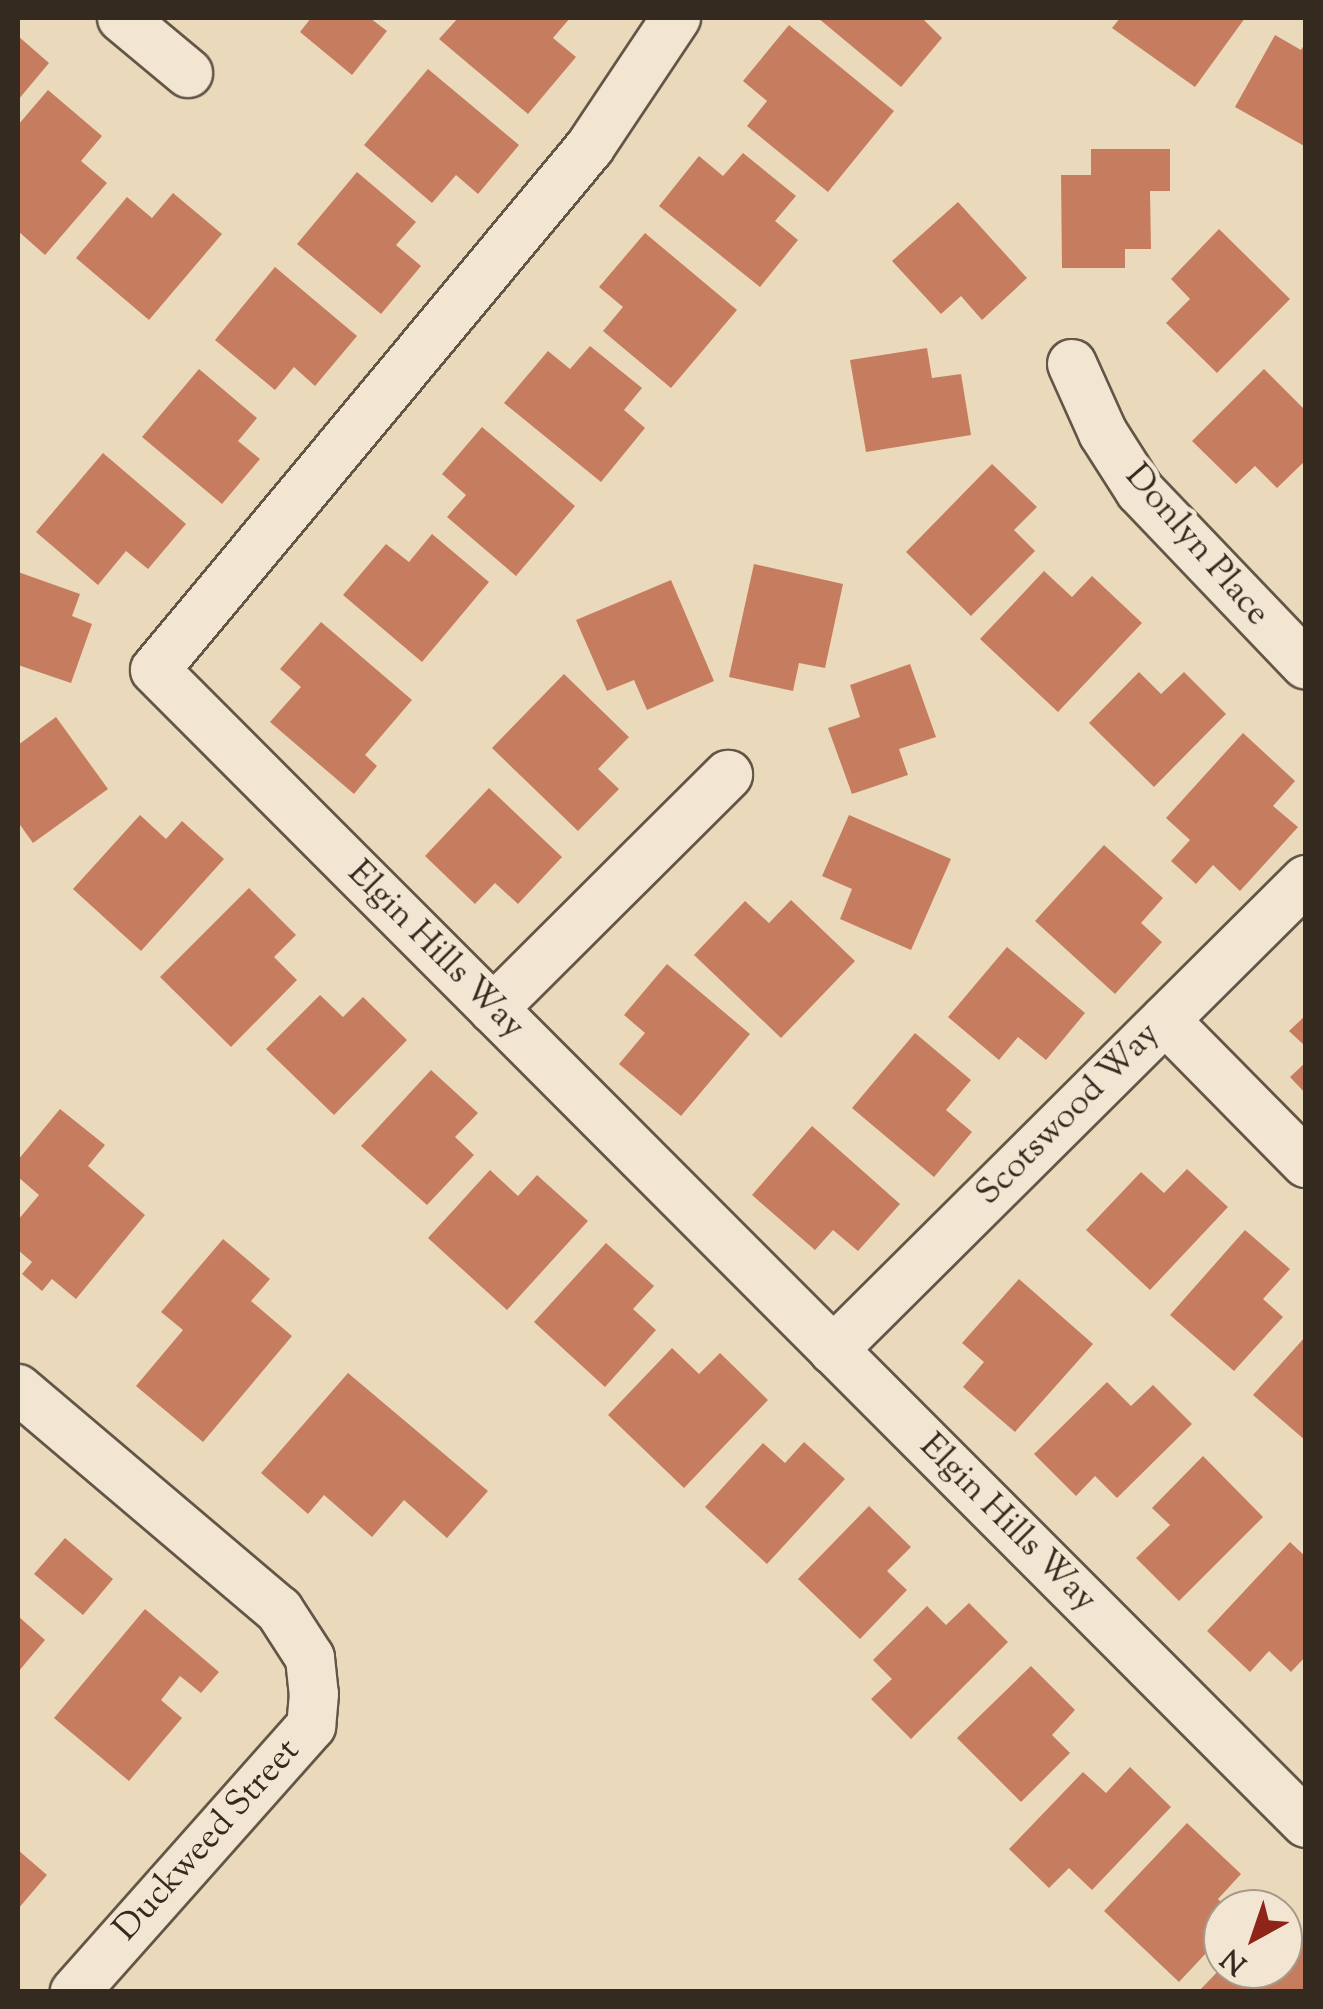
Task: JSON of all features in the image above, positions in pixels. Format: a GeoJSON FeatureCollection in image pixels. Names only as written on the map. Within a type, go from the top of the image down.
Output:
{"type":"FeatureCollection","features":[{"type":"Feature","properties":{"kind":"street"},"geometry":{"type":"LineString","coordinates":[[122,18],[188,73]]}},
{"type":"Feature","properties":{"kind":"street","name":"Elgin Hills Way"},"geometry":{"type":"LineString","coordinates":[[676,18],[590,148],[155,670],[1306,1823]]}},
{"type":"Feature","properties":{"kind":"street","name":"Donlyn Place"},"geometry":{"type":"LineString","coordinates":[[1072,364],[1103,433],[1140,490],[1306,665]]}},
{"type":"Feature","properties":{"kind":"street"},"geometry":{"type":"LineString","coordinates":[[493,1009],[728,775]]}},
{"type":"Feature","properties":{"kind":"street","name":"Scotswood Way"},"geometry":{"type":"LineString","coordinates":[[834,1350],[1306,880]]}},
{"type":"Feature","properties":{"kind":"street"},"geometry":{"type":"LineString","coordinates":[[1165,1020],[1306,1164]]}},
{"type":"Feature","properties":{"kind":"street","name":"Duckweed Street"},"geometry":{"type":"LineString","coordinates":[[18,1389],[279,1610],[310,1658],[314,1694],[311,1726],[74,1992]]}},
{"type":"Feature","properties":{"kind":"building"},"geometry":{"type":"Polygon","coordinates":[[[311,18],[370,18],[387,31],[352,75],[300,32],[311,18]]]}},
{"type":"Feature","properties":{"kind":"building"},"geometry":{"type":"Polygon","coordinates":[[[458,18],[570,18],[553,38],[576,57],[528,114],[439,39],[458,18]]]}},
{"type":"Feature","properties":{"kind":"building"},"geometry":{"type":"Polygon","coordinates":[[[818,18],[922,18],[942,38],[901,87],[818,18]]]}},
{"type":"Feature","properties":{"kind":"building"},"geometry":{"type":"Polygon","coordinates":[[[1120,18],[1245,18],[1195,87],[1112,28],[1120,18]]]}},
{"type":"Feature","properties":{"kind":"building"},"geometry":{"type":"Polygon","coordinates":[[[789,25],[894,111],[828,192],[747,126],[767,101],[743,81],[789,25]]]}},
{"type":"Feature","properties":{"kind":"building"},"geometry":{"type":"Polygon","coordinates":[[[1275,35],[1301,50],[1306,42],[1306,147],[1235,107],[1275,35]]]}},
{"type":"Feature","properties":{"kind":"building"},"geometry":{"type":"Polygon","coordinates":[[[18,36],[49,63],[18,100],[18,36]]]}},
{"type":"Feature","properties":{"kind":"building"},"geometry":{"type":"Polygon","coordinates":[[[428,69],[519,145],[478,194],[456,175],[432,203],[364,145],[428,69]]]}},
{"type":"Feature","properties":{"kind":"building"},"geometry":{"type":"Polygon","coordinates":[[[48,90],[102,136],[81,161],[107,183],[45,255],[18,231],[18,125],[48,90]]]}},
{"type":"Feature","properties":{"kind":"building"},"geometry":{"type":"Polygon","coordinates":[[[1091,149],[1170,149],[1170,191],[1150,191],[1151,249],[1125,249],[1125,268],[1062,268],[1061,175],[1091,175],[1091,149]]]}},
{"type":"Feature","properties":{"kind":"building"},"geometry":{"type":"Polygon","coordinates":[[[743,153],[796,196],[775,221],[798,240],[760,287],[659,206],[699,156],[723,176],[743,153]]]}},
{"type":"Feature","properties":{"kind":"building"},"geometry":{"type":"Polygon","coordinates":[[[357,172],[416,222],[396,245],[421,266],[381,314],[297,244],[357,172]]]}},
{"type":"Feature","properties":{"kind":"building"},"geometry":{"type":"Polygon","coordinates":[[[173,193],[222,234],[149,320],[76,258],[127,197],[152,218],[173,193]]]}},
{"type":"Feature","properties":{"kind":"building"},"geometry":{"type":"Polygon","coordinates":[[[958,202],[1027,278],[982,320],[961,296],[941,314],[892,261],[958,202]]]}},
{"type":"Feature","properties":{"kind":"building"},"geometry":{"type":"Polygon","coordinates":[[[1219,229],[1290,299],[1217,373],[1166,323],[1190,299],[1171,279],[1219,229]]]}},
{"type":"Feature","properties":{"kind":"building"},"geometry":{"type":"Polygon","coordinates":[[[645,233],[737,310],[671,388],[603,331],[623,307],[599,287],[645,233]]]}},
{"type":"Feature","properties":{"kind":"building"},"geometry":{"type":"Polygon","coordinates":[[[275,267],[357,336],[315,386],[294,367],[275,390],[215,340],[275,267]]]}},
{"type":"Feature","properties":{"kind":"building"},"geometry":{"type":"Polygon","coordinates":[[[590,346],[642,388],[624,410],[645,428],[601,482],[504,403],[548,351],[570,369],[590,346]]]}},
{"type":"Feature","properties":{"kind":"building"},"geometry":{"type":"Polygon","coordinates":[[[927,348],[932,378],[961,374],[971,435],[866,452],[850,360],[927,348]]]}},
{"type":"Feature","properties":{"kind":"building"},"geometry":{"type":"Polygon","coordinates":[[[199,369],[257,418],[238,441],[260,459],[222,504],[142,437],[199,369]]]}},
{"type":"Feature","properties":{"kind":"building"},"geometry":{"type":"Polygon","coordinates":[[[1264,369],[1306,411],[1306,460],[1277,488],[1255,466],[1236,484],[1192,441],[1264,369]]]}},
{"type":"Feature","properties":{"kind":"building"},"geometry":{"type":"Polygon","coordinates":[[[482,427],[575,506],[516,576],[447,517],[466,495],[442,474],[482,427]]]}},
{"type":"Feature","properties":{"kind":"building"},"geometry":{"type":"Polygon","coordinates":[[[103,453],[186,524],[148,569],[126,551],[98,585],[36,532],[103,453]]]}},
{"type":"Feature","properties":{"kind":"building"},"geometry":{"type":"Polygon","coordinates":[[[992,464],[1037,507],[1014,530],[1035,551],[971,616],[906,552],[992,464]]]}},
{"type":"Feature","properties":{"kind":"building"},"geometry":{"type":"Polygon","coordinates":[[[432,534],[489,582],[422,662],[343,595],[386,544],[409,562],[432,534]]]}},
{"type":"Feature","properties":{"kind":"building"},"geometry":{"type":"Polygon","coordinates":[[[754,564],[843,584],[825,668],[799,663],[793,691],[729,677],[754,564]]]}},
{"type":"Feature","properties":{"kind":"building"},"geometry":{"type":"Polygon","coordinates":[[[1044,571],[1072,597],[1092,576],[1142,623],[1058,712],[980,639],[1044,571]]]}},
{"type":"Feature","properties":{"kind":"building"},"geometry":{"type":"Polygon","coordinates":[[[18,572],[80,594],[72,616],[92,624],[71,683],[18,665],[18,572]]]}},
{"type":"Feature","properties":{"kind":"building"},"geometry":{"type":"Polygon","coordinates":[[[671,580],[714,681],[647,710],[634,680],[607,691],[576,620],[671,580]]]}},
{"type":"Feature","properties":{"kind":"building"},"geometry":{"type":"Polygon","coordinates":[[[321,622],[412,700],[365,755],[377,766],[354,794],[270,722],[301,687],[280,669],[321,622]]]}},
{"type":"Feature","properties":{"kind":"building"},"geometry":{"type":"Polygon","coordinates":[[[910,664],[936,737],[899,749],[908,775],[852,794],[828,728],[860,717],[850,685],[910,664]]]}},
{"type":"Feature","properties":{"kind":"building"},"geometry":{"type":"Polygon","coordinates":[[[1139,672],[1161,694],[1184,672],[1226,714],[1154,787],[1089,723],[1139,672]]]}},
{"type":"Feature","properties":{"kind":"building"},"geometry":{"type":"Polygon","coordinates":[[[564,674],[629,737],[598,769],[619,789],[578,831],[492,748],[564,674]]]}},
{"type":"Feature","properties":{"kind":"building"},"geometry":{"type":"Polygon","coordinates":[[[56,717],[108,789],[33,843],[18,822],[18,745],[56,717]]]}},
{"type":"Feature","properties":{"kind":"building"},"geometry":{"type":"Polygon","coordinates":[[[1243,733],[1295,781],[1273,806],[1298,827],[1240,891],[1213,865],[1196,884],[1171,861],[1190,840],[1166,818],[1243,733]]]}},
{"type":"Feature","properties":{"kind":"building"},"geometry":{"type":"Polygon","coordinates":[[[489,788],[562,857],[518,904],[495,883],[475,904],[425,856],[489,788]]]}},
{"type":"Feature","properties":{"kind":"building"},"geometry":{"type":"Polygon","coordinates":[[[140,815],[166,839],[182,821],[224,859],[141,951],[73,889],[140,815]]]}},
{"type":"Feature","properties":{"kind":"building"},"geometry":{"type":"Polygon","coordinates":[[[849,815],[951,859],[911,950],[840,919],[852,889],[822,876],[849,815]]]}},
{"type":"Feature","properties":{"kind":"building"},"geometry":{"type":"Polygon","coordinates":[[[1104,845],[1163,898],[1141,923],[1162,942],[1115,994],[1035,921],[1104,845]]]}},
{"type":"Feature","properties":{"kind":"building"},"geometry":{"type":"Polygon","coordinates":[[[249,888],[296,935],[274,957],[297,980],[231,1047],[160,977],[249,888]]]}},
{"type":"Feature","properties":{"kind":"building"},"geometry":{"type":"Polygon","coordinates":[[[791,900],[855,961],[781,1038],[694,955],[745,901],[769,923],[791,900]]]}},
{"type":"Feature","properties":{"kind":"building"},"geometry":{"type":"Polygon","coordinates":[[[1007,947],[1085,1013],[1046,1060],[1018,1037],[999,1060],[948,1017],[1007,947]]]}},
{"type":"Feature","properties":{"kind":"building"},"geometry":{"type":"Polygon","coordinates":[[[667,964],[750,1034],[681,1116],[619,1064],[645,1033],[624,1015],[667,964]]]}},
{"type":"Feature","properties":{"kind":"building"},"geometry":{"type":"Polygon","coordinates":[[[320,995],[343,1017],[363,997],[407,1040],[334,1115],[266,1049],[320,995]]]}},
{"type":"Feature","properties":{"kind":"building"},"geometry":{"type":"Polygon","coordinates":[[[1306,1015],[1306,1047],[1289,1031],[1306,1015]]]}},
{"type":"Feature","properties":{"kind":"building"},"geometry":{"type":"Polygon","coordinates":[[[915,1033],[971,1080],[946,1110],[972,1132],[934,1177],[852,1108],[915,1033]]]}},
{"type":"Feature","properties":{"kind":"building"},"geometry":{"type":"Polygon","coordinates":[[[1306,1062],[1306,1094],[1290,1077],[1306,1062]]]}},
{"type":"Feature","properties":{"kind":"building"},"geometry":{"type":"Polygon","coordinates":[[[431,1070],[478,1113],[455,1137],[474,1155],[427,1205],[361,1146],[431,1070]]]}},
{"type":"Feature","properties":{"kind":"building"},"geometry":{"type":"Polygon","coordinates":[[[60,1109],[105,1145],[88,1166],[145,1215],[76,1299],[52,1279],[42,1291],[22,1274],[32,1262],[18,1250],[18,1220],[39,1195],[18,1177],[18,1160],[60,1109]]]}},
{"type":"Feature","properties":{"kind":"building"},"geometry":{"type":"Polygon","coordinates":[[[812,1126],[900,1204],[858,1251],[833,1230],[815,1250],[752,1195],[812,1126]]]}},
{"type":"Feature","properties":{"kind":"building"},"geometry":{"type":"Polygon","coordinates":[[[1187,1169],[1228,1207],[1150,1290],[1086,1230],[1141,1172],[1164,1193],[1187,1169]]]}},
{"type":"Feature","properties":{"kind":"building"},"geometry":{"type":"Polygon","coordinates":[[[490,1170],[518,1196],[537,1175],[588,1221],[507,1310],[428,1238],[490,1170]]]}},
{"type":"Feature","properties":{"kind":"building"},"geometry":{"type":"Polygon","coordinates":[[[1245,1230],[1290,1269],[1263,1299],[1283,1317],[1234,1371],[1170,1315],[1245,1230]]]}},
{"type":"Feature","properties":{"kind":"building"},"geometry":{"type":"Polygon","coordinates":[[[223,1239],[270,1279],[251,1301],[292,1336],[203,1442],[136,1386],[183,1330],[161,1312],[223,1239]]]}},
{"type":"Feature","properties":{"kind":"building"},"geometry":{"type":"Polygon","coordinates":[[[606,1243],[654,1286],[633,1309],[656,1330],[605,1387],[534,1322],[606,1243]]]}},
{"type":"Feature","properties":{"kind":"building"},"geometry":{"type":"Polygon","coordinates":[[[1019,1279],[1093,1344],[1015,1432],[963,1387],[984,1362],[962,1343],[1019,1279]]]}},
{"type":"Feature","properties":{"kind":"building"},"geometry":{"type":"Polygon","coordinates":[[[1306,1336],[1306,1441],[1253,1395],[1306,1336]]]}},
{"type":"Feature","properties":{"kind":"building"},"geometry":{"type":"Polygon","coordinates":[[[672,1348],[699,1374],[720,1353],[768,1400],[684,1488],[608,1415],[672,1348]]]}},
{"type":"Feature","properties":{"kind":"building"},"geometry":{"type":"Polygon","coordinates":[[[348,1373],[488,1491],[447,1538],[404,1500],[372,1537],[324,1495],[308,1514],[261,1473],[348,1373]]]}},
{"type":"Feature","properties":{"kind":"building"},"geometry":{"type":"Polygon","coordinates":[[[1107,1382],[1131,1406],[1153,1385],[1192,1424],[1117,1498],[1095,1476],[1076,1496],[1034,1454],[1107,1382]]]}},
{"type":"Feature","properties":{"kind":"building"},"geometry":{"type":"Polygon","coordinates":[[[804,1442],[845,1479],[767,1564],[705,1507],[763,1443],[785,1463],[804,1442]]]}},
{"type":"Feature","properties":{"kind":"building"},"geometry":{"type":"Polygon","coordinates":[[[1203,1456],[1263,1517],[1179,1601],[1136,1558],[1170,1525],[1152,1508],[1203,1456]]]}},
{"type":"Feature","properties":{"kind":"building"},"geometry":{"type":"Polygon","coordinates":[[[869,1506],[911,1547],[887,1571],[907,1590],[860,1639],[798,1579],[869,1506]]]}},
{"type":"Feature","properties":{"kind":"building"},"geometry":{"type":"Polygon","coordinates":[[[65,1538],[113,1579],[83,1615],[34,1574],[65,1538]]]}},
{"type":"Feature","properties":{"kind":"building"},"geometry":{"type":"Polygon","coordinates":[[[1290,1542],[1306,1557],[1306,1656],[1291,1672],[1269,1651],[1250,1672],[1207,1631],[1290,1542]]]}},
{"type":"Feature","properties":{"kind":"building"},"geometry":{"type":"Polygon","coordinates":[[[969,1603],[1008,1642],[911,1739],[871,1699],[892,1679],[873,1660],[927,1606],[946,1625],[969,1603]]]}},
{"type":"Feature","properties":{"kind":"building"},"geometry":{"type":"Polygon","coordinates":[[[145,1609],[219,1672],[201,1693],[180,1676],[161,1700],[182,1718],[129,1781],[54,1718],[145,1609]]]}},
{"type":"Feature","properties":{"kind":"building"},"geometry":{"type":"Polygon","coordinates":[[[18,1616],[45,1640],[18,1672],[18,1616]]]}},
{"type":"Feature","properties":{"kind":"building"},"geometry":{"type":"Polygon","coordinates":[[[1031,1666],[1075,1710],[1052,1735],[1070,1753],[1021,1802],[957,1738],[1031,1666]]]}},
{"type":"Feature","properties":{"kind":"building"},"geometry":{"type":"Polygon","coordinates":[[[1130,1767],[1171,1807],[1092,1890],[1069,1868],[1049,1888],[1009,1849],[1083,1772],[1106,1793],[1130,1767]]]}},
{"type":"Feature","properties":{"kind":"building"},"geometry":{"type":"Polygon","coordinates":[[[1187,1823],[1241,1874],[1227,1889],[1203,1889],[1203,1956],[1179,1982],[1104,1911],[1187,1823]]]}},
{"type":"Feature","properties":{"kind":"building"},"geometry":{"type":"Polygon","coordinates":[[[18,1850],[47,1875],[18,1909],[18,1850]]]}},
{"type":"Feature","properties":{"kind":"building"},"geometry":{"type":"Polygon","coordinates":[[[1303,1941],[1306,1944],[1306,1992],[1198,1992],[1203,1987],[1303,1989],[1303,1941]]]}}]}
